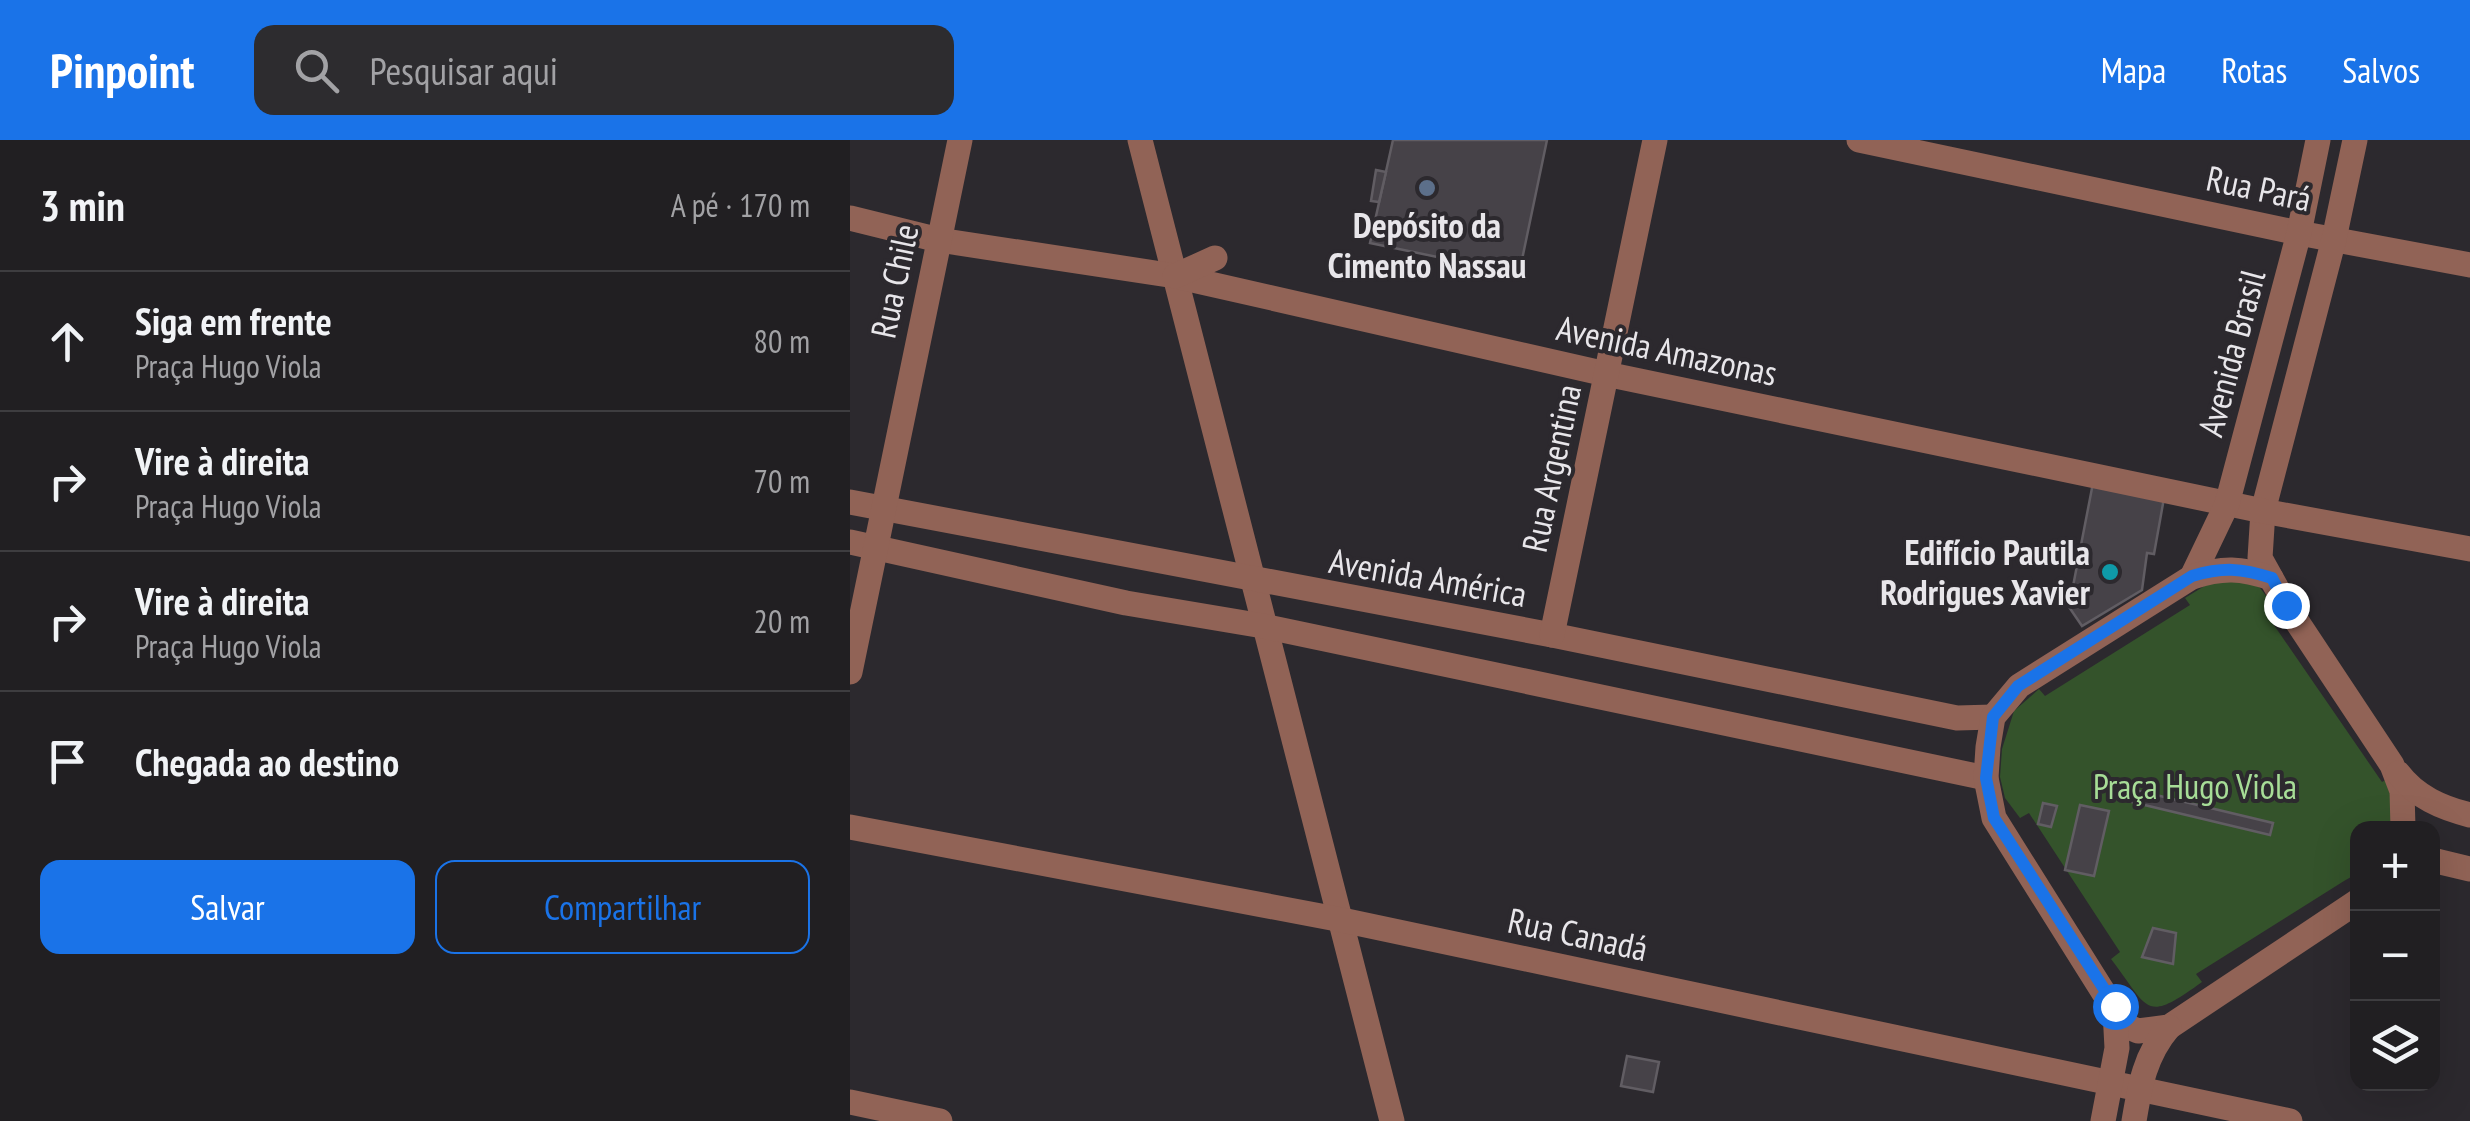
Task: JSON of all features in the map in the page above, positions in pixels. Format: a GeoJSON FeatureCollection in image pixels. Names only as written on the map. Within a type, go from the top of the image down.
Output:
{"type":"FeatureCollection","features":[{"type":"Feature","properties":{"kind":"street","name":"Rua Chile"},"geometry":{"type":"LineString","coordinates":[[850,672],[960,140]]}},
{"type":"Feature","properties":{"kind":"street"},"geometry":{"type":"LineString","coordinates":[[1140,140],[1392,1121]]}},
{"type":"Feature","properties":{"kind":"street","name":"Rua Argentina"},"geometry":{"type":"LineString","coordinates":[[1552,634],[1655,140]]}},
{"type":"Feature","properties":{"kind":"street","name":"Rua Pará"},"geometry":{"type":"LineString","coordinates":[[1859,140],[2470,265]]}},
{"type":"Feature","properties":{"kind":"street","name":"Avenida Brasil"},"geometry":{"type":"LineString","coordinates":[[2192,576],[2227,504],[2299,233],[2318,140]]}},
{"type":"Feature","properties":{"kind":"street","name":"Avenida Brasil"},"geometry":{"type":"LineString","coordinates":[[2272,578],[2260,558],[2263,511],[2334,239],[2355,140]]}},
{"type":"Feature","properties":{"kind":"street","name":"Avenida Amazonas"},"geometry":{"type":"LineString","coordinates":[[850,218],[939,240],[1175,276],[1606,374],[2227,504],[2470,550]]}},
{"type":"Feature","properties":{"kind":"street"},"geometry":{"type":"LineString","coordinates":[[1175,276],[1215,258]]}},
{"type":"Feature","properties":{"kind":"street","name":"Avenida América"},"geometry":{"type":"LineString","coordinates":[[850,502],[1552,634],[1957,718],[1993,717]]}},
{"type":"Feature","properties":{"kind":"street"},"geometry":{"type":"LineString","coordinates":[[850,542],[1126,603],[1263,626],[1986,778]]}},
{"type":"Feature","properties":{"kind":"street"},"geometry":{"type":"LineString","coordinates":[[2169,1027],[2138,1031],[2124,1025],[1994,818],[1986,778],[1993,717],[2018,686],[2192,576],[2221,568],[2242,568],[2272,578],[2408,787],[2450,810],[2470,816]]}},
{"type":"Feature","properties":{"kind":"street"},"geometry":{"type":"LineString","coordinates":[[2392,765],[2402,791],[2403,821]]}},
{"type":"Feature","properties":{"kind":"street","name":"Rua Canadá"},"geometry":{"type":"LineString","coordinates":[[850,827],[1342,920],[2290,1121]]}},
{"type":"Feature","properties":{"kind":"street"},"geometry":{"type":"LineString","coordinates":[[2440,862],[2470,868]]}},
{"type":"Feature","properties":{"kind":"street"},"geometry":{"type":"LineString","coordinates":[[2134,1121],[2151,1051],[2169,1027],[2350,906]]}},
{"type":"Feature","properties":{"kind":"street"},"geometry":{"type":"LineString","coordinates":[[2103,1121],[2117,1048],[2115,1006]]}},
{"type":"Feature","properties":{"kind":"street"},"geometry":{"type":"LineString","coordinates":[[850,1102],[940,1121]]}},
{"type":"Feature","properties":{"kind":"green space","name":"Praça Hugo Viola"},"geometry":{"type":"Polygon","coordinates":[[[2219,577],[2257,584],[2273,605],[2265,612],[2382,782],[2391,777],[2394,804],[2391,821],[2350,821],[2350,878],[2196,974],[2202,982],[2158,1007],[2142,1000],[2111,959],[2120,952],[2029,813],[2020,818],[2005,798],[2000,777],[2002,749],[2014,711],[2039,689],[2045,696],[2190,605],[2185,598],[2219,577]]]}},
{"type":"Feature","properties":{"kind":"building"},"geometry":{"type":"Polygon","coordinates":[[[1393,140],[1547,140],[1519,274],[1370,243],[1393,140]]]}},
{"type":"Feature","properties":{"kind":"building"},"geometry":{"type":"Polygon","coordinates":[[[1376,170],[1386,172],[1379,202],[1371,201],[1376,170]]]}},
{"type":"Feature","properties":{"kind":"building","name":"Edifício Pautila Rodrigues Xavier"},"geometry":{"type":"Polygon","coordinates":[[[2093,483],[2164,498],[2154,554],[2147,553],[2142,590],[2082,626],[2069,607],[2093,483]]]}},
{"type":"Feature","properties":{"kind":"building"},"geometry":{"type":"Polygon","coordinates":[[[2114,785],[2273,823],[2270,835],[2111,797],[2114,785]]]}},
{"type":"Feature","properties":{"kind":"building"},"geometry":{"type":"Polygon","coordinates":[[[2043,803],[2057,806],[2051,827],[2038,824],[2043,803]]]}},
{"type":"Feature","properties":{"kind":"building"},"geometry":{"type":"Polygon","coordinates":[[[2080,805],[2109,811],[2094,876],[2065,870],[2080,805]]]}},
{"type":"Feature","properties":{"kind":"building"},"geometry":{"type":"Polygon","coordinates":[[[2153,928],[2176,933],[2173,964],[2142,957],[2153,928]]]}},
{"type":"Feature","properties":{"kind":"building"},"geometry":{"type":"Polygon","coordinates":[[[1627,1056],[1659,1062],[1653,1092],[1621,1086],[1627,1056]]]}},
{"type":"Feature","properties":{"kind":"place","name":"Depósito da Cimento Nassau"},"geometry":{"type":"Point","coordinates":[1427,188]}},
{"type":"Feature","properties":{"kind":"place","name":"Edifício Pautila Rodrigues Xavier"},"geometry":{"type":"Point","coordinates":[2110,572]}},
{"type":"Feature","properties":{"kind":"route"},"geometry":{"type":"LineString","coordinates":[[2115,1006],[1994,818],[1986,778],[1993,717],[2018,686],[2192,576],[2221,568],[2242,568],[2272,578],[2286,605]]}}]}
